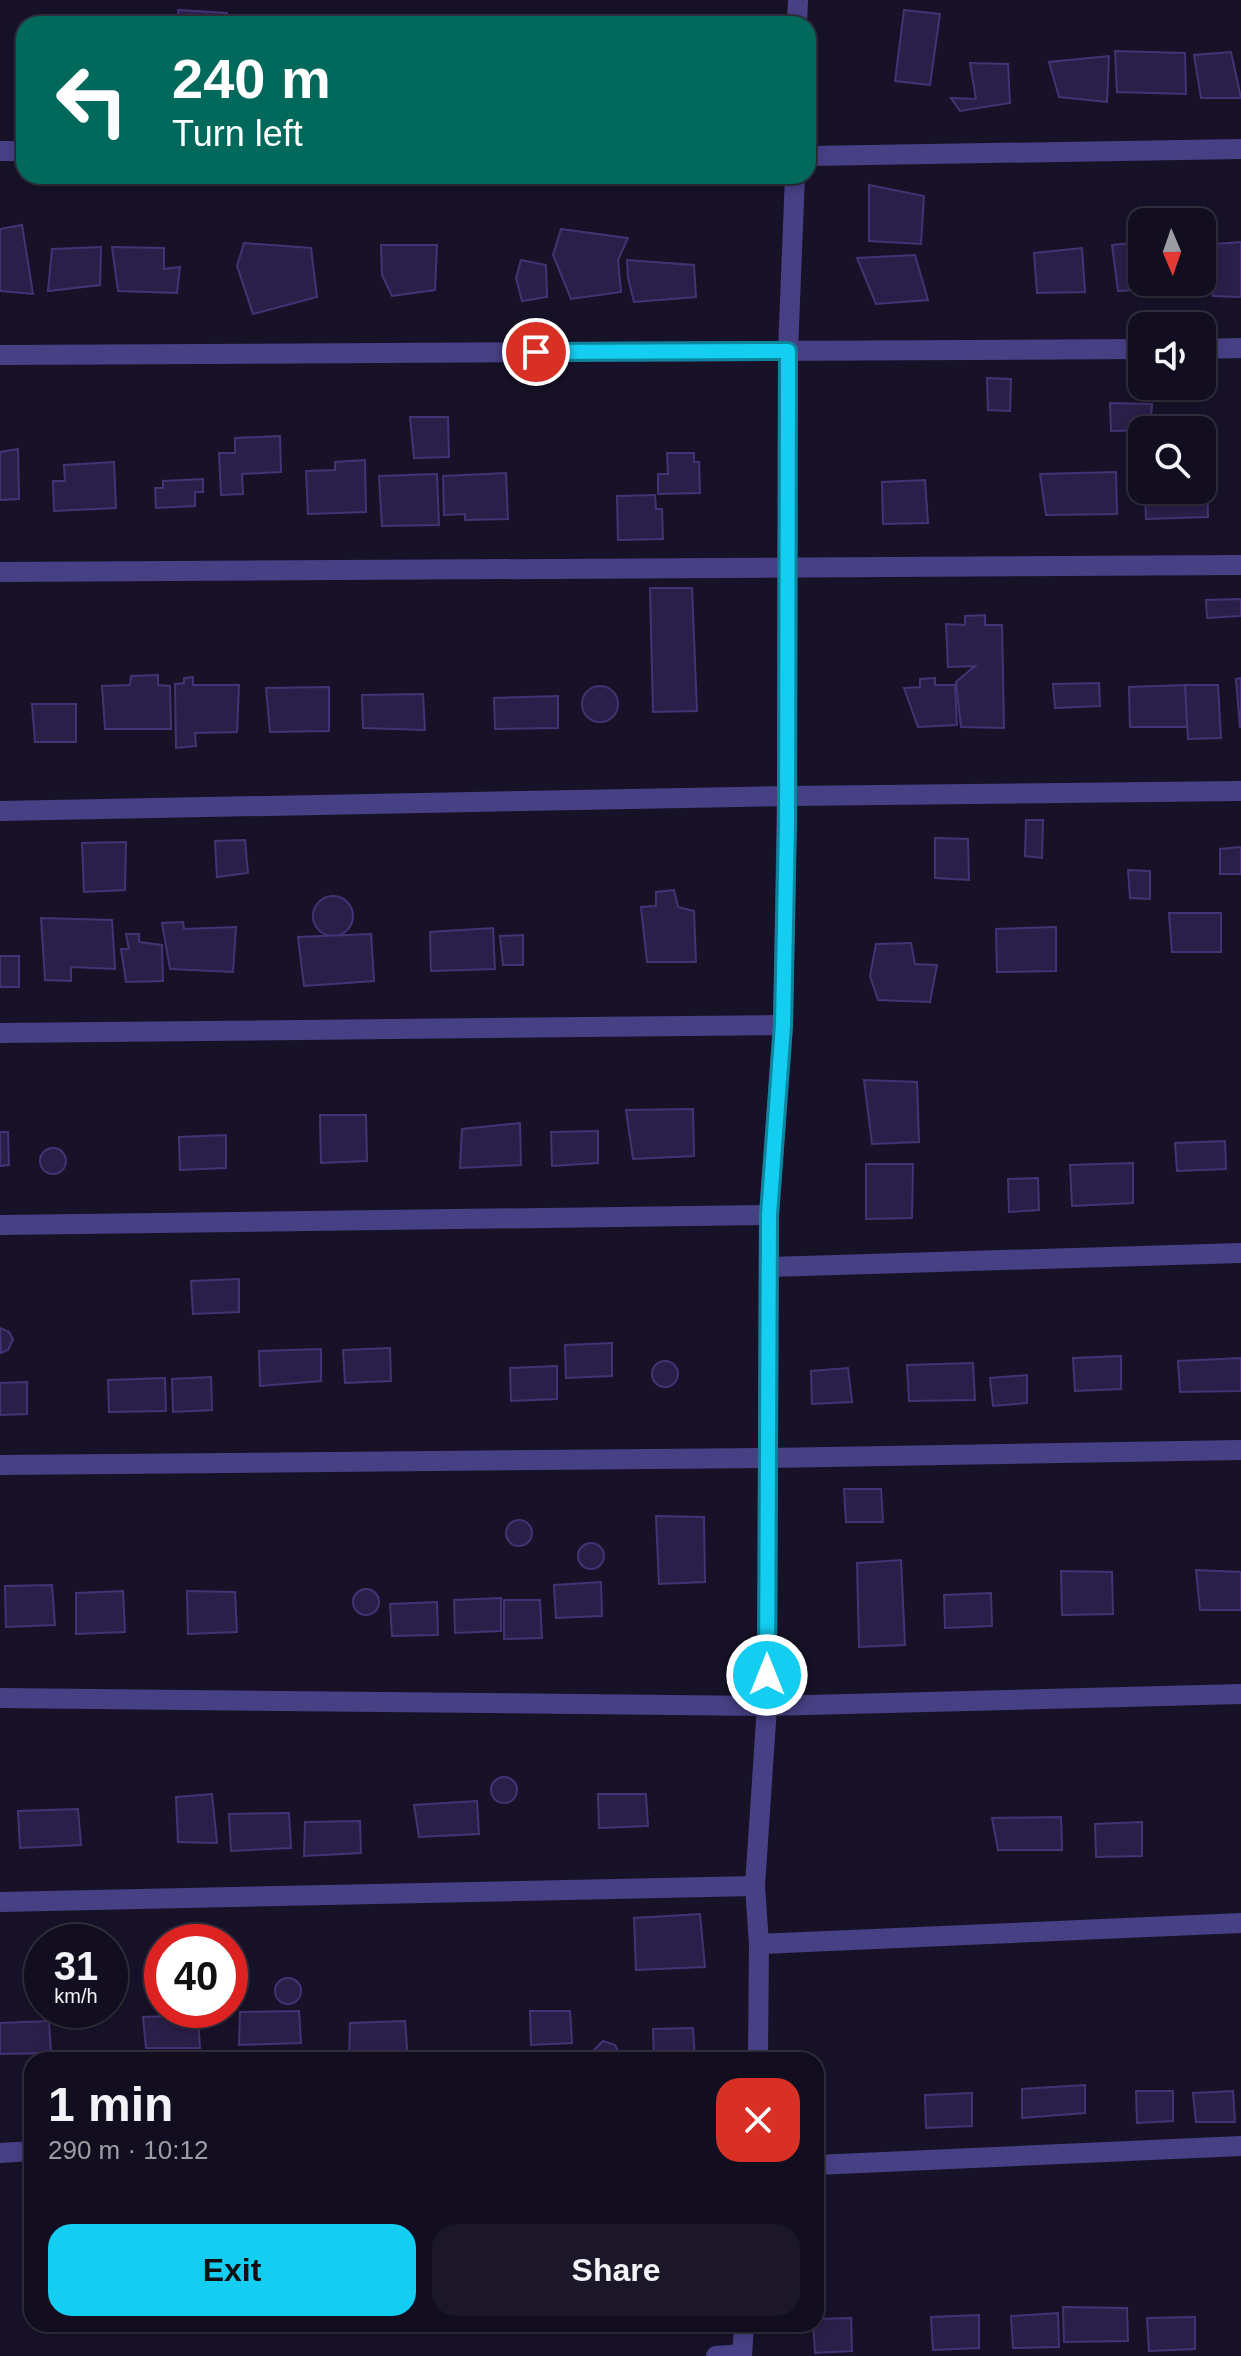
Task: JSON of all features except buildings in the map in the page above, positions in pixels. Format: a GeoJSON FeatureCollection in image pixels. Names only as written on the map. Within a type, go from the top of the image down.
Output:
{"type":"FeatureCollection","features":[{"type":"Feature","properties":{"kind":"street"},"geometry":{"type":"LineString","coordinates":[[816,156],[1241,149]]}},
{"type":"Feature","properties":{"kind":"street"},"geometry":{"type":"LineString","coordinates":[[758,2052],[759,1944],[755,1886],[767,1706],[769,1215],[783,1025],[788,351],[795,184]]}},
{"type":"Feature","properties":{"kind":"street"},"geometry":{"type":"LineString","coordinates":[[1216,349],[1241,348]]}},
{"type":"Feature","properties":{"kind":"street"},"geometry":{"type":"LineString","coordinates":[[0,355],[1128,349]]}},
{"type":"Feature","properties":{"kind":"street"},"geometry":{"type":"LineString","coordinates":[[0,572],[1241,565]]}},
{"type":"Feature","properties":{"kind":"street"},"geometry":{"type":"LineString","coordinates":[[0,811],[1241,791]]}},
{"type":"Feature","properties":{"kind":"street"},"geometry":{"type":"LineString","coordinates":[[0,1033],[783,1025]]}},
{"type":"Feature","properties":{"kind":"street"},"geometry":{"type":"LineString","coordinates":[[0,1225],[769,1215]]}},
{"type":"Feature","properties":{"kind":"street"},"geometry":{"type":"LineString","coordinates":[[769,1267],[1241,1253]]}},
{"type":"Feature","properties":{"kind":"street"},"geometry":{"type":"LineString","coordinates":[[0,1465],[1241,1450]]}},
{"type":"Feature","properties":{"kind":"street"},"geometry":{"type":"LineString","coordinates":[[0,1698],[767,1706],[1241,1694]]}},
{"type":"Feature","properties":{"kind":"street"},"geometry":{"type":"LineString","coordinates":[[0,1902],[755,1886]]}},
{"type":"Feature","properties":{"kind":"street"},"geometry":{"type":"LineString","coordinates":[[759,1944],[1241,1923]]}},
{"type":"Feature","properties":{"kind":"street"},"geometry":{"type":"LineString","coordinates":[[824,2165],[1241,2146]]}},
{"type":"Feature","properties":{"kind":"street"},"geometry":{"type":"LineString","coordinates":[[0,2153],[24,2152]]}},
{"type":"Feature","properties":{"kind":"street"},"geometry":{"type":"LineString","coordinates":[[716,2356],[742,2355],[743,2332]]}},
{"type":"Feature","properties":{"kind":"route"},"geometry":{"type":"LineString","coordinates":[[536,352],[788,351],[787,824],[783,1025],[769,1215],[767,1675]]}}]}
